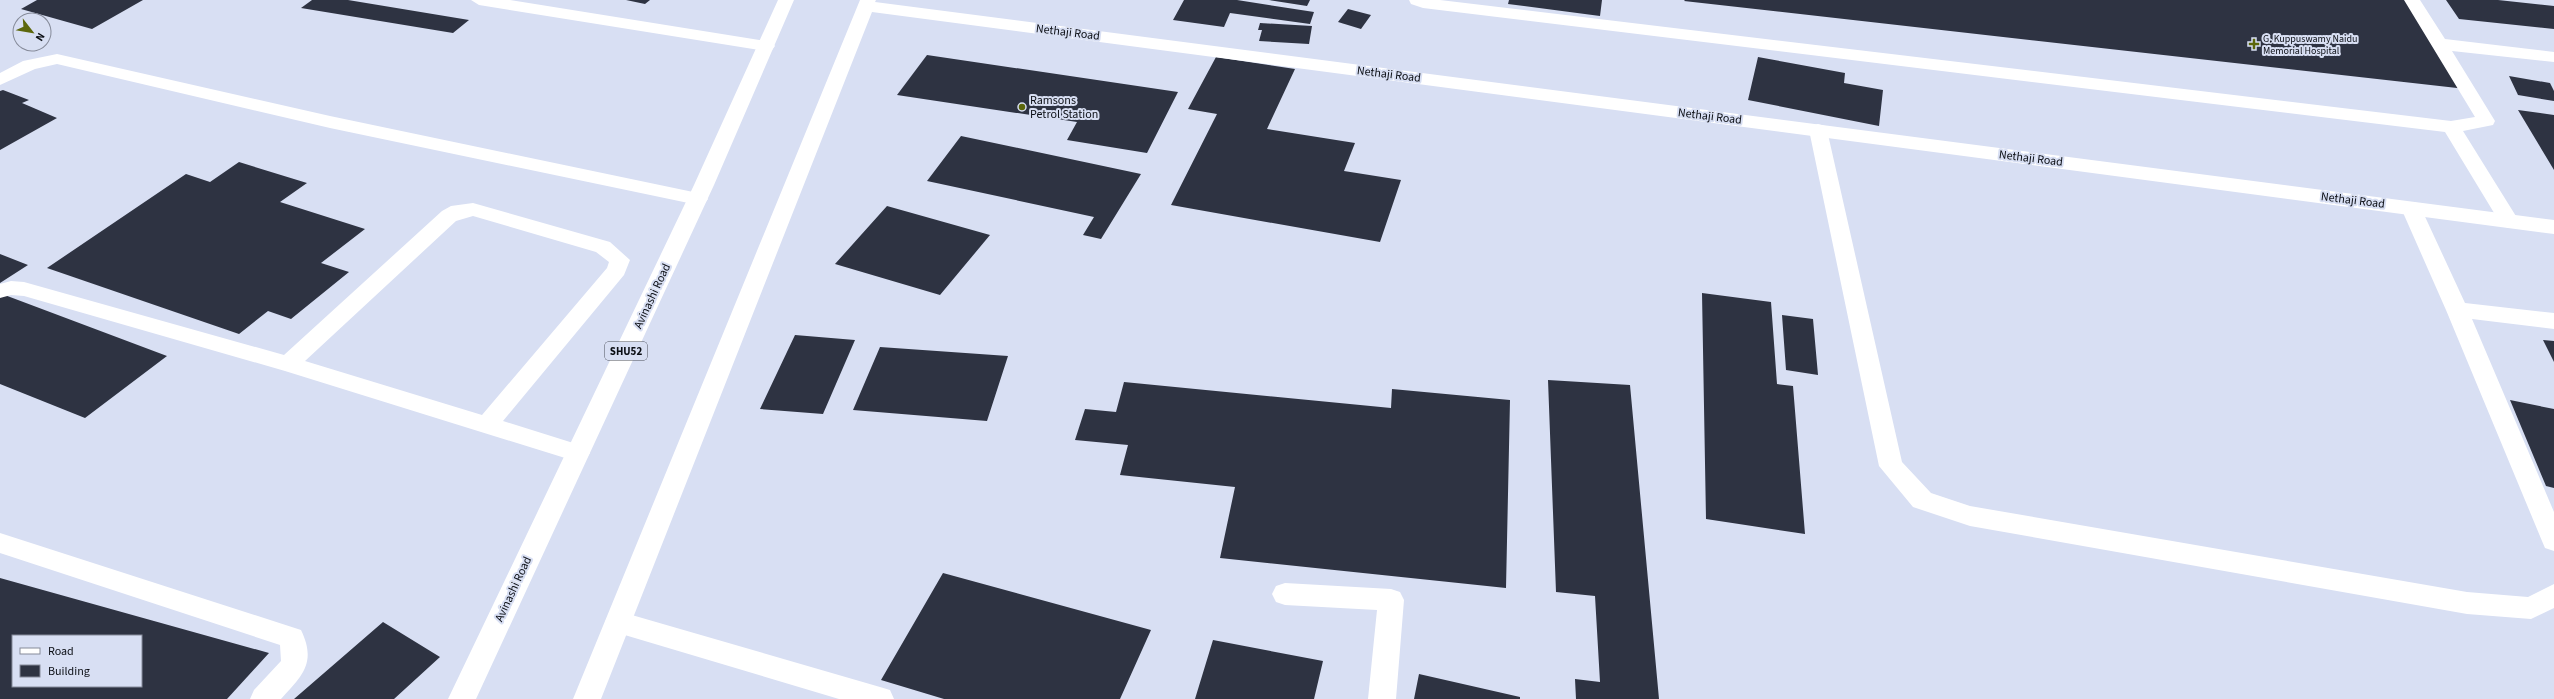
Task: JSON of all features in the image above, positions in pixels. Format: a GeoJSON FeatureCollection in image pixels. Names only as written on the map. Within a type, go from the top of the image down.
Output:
{"type":"FeatureCollection","features":[{"type":"Feature","properties":{"kind":"main road"},"geometry":{"type":"LineString","coordinates":[[479,0],[766,46]]}},
{"type":"Feature","properties":{"kind":"main road","name":"Avinashi Road"},"geometry":{"type":"LineString","coordinates":[[462,699],[698,200],[786,0]]}},
{"type":"Feature","properties":{"kind":"main road"},"geometry":{"type":"LineString","coordinates":[[1417,0],[1423,3],[2451,127],[2486,121],[2412,0]]}},
{"type":"Feature","properties":{"kind":"main road"},"geometry":{"type":"LineString","coordinates":[[587,699],[867,3]]}},
{"type":"Feature","properties":{"kind":"main road","name":"Nethaji Road"},"geometry":{"type":"LineString","coordinates":[[867,3],[2554,227]]}},
{"type":"Feature","properties":{"kind":"main road"},"geometry":{"type":"LineString","coordinates":[[2439,44],[2554,57]]}},
{"type":"Feature","properties":{"kind":"main road"},"geometry":{"type":"LineString","coordinates":[[0,80],[29,65],[57,59],[330,122],[698,200]]}},
{"type":"Feature","properties":{"kind":"main road"},"geometry":{"type":"LineString","coordinates":[[2451,127],[2510,221]]}},
{"type":"Feature","properties":{"kind":"main road"},"geometry":{"type":"LineString","coordinates":[[1818,130],[1891,466],[1922,500],[1970,516],[2466,603],[2531,608],[2554,596]]}},
{"type":"Feature","properties":{"kind":"main road"},"geometry":{"type":"LineString","coordinates":[[2411,208],[2457,310],[2554,541]]}},
{"type":"Feature","properties":{"kind":"main road"},"geometry":{"type":"LineString","coordinates":[[288,364],[449,216],[458,211],[473,209],[603,247],[620,260],[617,270],[487,425]]}},
{"type":"Feature","properties":{"kind":"main road"},"geometry":{"type":"LineString","coordinates":[[0,292],[11,288],[24,288],[288,364],[578,453]]}},
{"type":"Feature","properties":{"kind":"main road"},"geometry":{"type":"LineString","coordinates":[[2457,310],[2554,321]]}},
{"type":"Feature","properties":{"kind":"main road"},"geometry":{"type":"LineString","coordinates":[[0,543],[292,638],[295,665],[264,699]]}},
{"type":"Feature","properties":{"kind":"main road"},"geometry":{"type":"LineString","coordinates":[[1285,594],[1391,600],[1382,699]]}},
{"type":"Feature","properties":{"kind":"main road"},"geometry":{"type":"LineString","coordinates":[[618,622],[880,699]]}},
{"type":"Feature","properties":{"kind":"building"},"geometry":{"type":"Polygon","coordinates":[[[37,0],[143,0],[92,29],[52,18],[52,12],[32,12],[21,9],[37,0]]]}},
{"type":"Feature","properties":{"kind":"building"},"geometry":{"type":"Polygon","coordinates":[[[312,0],[348,0],[469,20],[453,33],[301,8],[312,0]]]}},
{"type":"Feature","properties":{"kind":"building"},"geometry":{"type":"Polygon","coordinates":[[[626,0],[650,0],[645,4],[626,0]]]}},
{"type":"Feature","properties":{"kind":"building"},"geometry":{"type":"Polygon","coordinates":[[[1184,0],[1237,0],[1314,12],[1310,24],[1230,13],[1224,27],[1173,20],[1184,0]]]}},
{"type":"Feature","properties":{"kind":"building"},"geometry":{"type":"Polygon","coordinates":[[[1269,0],[1310,0],[1307,6],[1269,0]]]}},
{"type":"Feature","properties":{"kind":"building"},"geometry":{"type":"Polygon","coordinates":[[[1509,0],[1602,0],[1600,16],[1508,4],[1509,0]]]}},
{"type":"Feature","properties":{"kind":"building","name":"G. Kuppuswamy Naidu Memorial Hospital"},"geometry":{"type":"Polygon","coordinates":[[[2410,0],[2466,89],[1684,1],[2410,0]]]}},
{"type":"Feature","properties":{"kind":"building"},"geometry":{"type":"Polygon","coordinates":[[[2446,0],[2498,0],[2554,6],[2554,29],[2459,19],[2446,0]]]}},
{"type":"Feature","properties":{"kind":"building"},"geometry":{"type":"Polygon","coordinates":[[[1348,9],[1371,15],[1361,29],[1338,22],[1348,9]]]}},
{"type":"Feature","properties":{"kind":"building"},"geometry":{"type":"Polygon","coordinates":[[[1260,23],[1312,26],[1309,44],[1259,41],[1262,30],[1258,30],[1260,23]]]}},
{"type":"Feature","properties":{"kind":"building"},"geometry":{"type":"Polygon","coordinates":[[[927,55],[1178,92],[1147,153],[1067,140],[1077,122],[897,95],[927,55]]]}},
{"type":"Feature","properties":{"kind":"building"},"geometry":{"type":"Polygon","coordinates":[[[1216,57],[1295,69],[1267,129],[1355,143],[1344,171],[1401,180],[1380,242],[1171,205],[1217,114],[1188,109],[1216,57]]]}},
{"type":"Feature","properties":{"kind":"building"},"geometry":{"type":"Polygon","coordinates":[[[1758,57],[1845,73],[1844,83],[1883,90],[1879,126],[1748,100],[1758,57]]]}},
{"type":"Feature","properties":{"kind":"building"},"geometry":{"type":"Polygon","coordinates":[[[2509,76],[2550,83],[2554,91],[2554,101],[2518,95],[2509,76]]]}},
{"type":"Feature","properties":{"kind":"building"},"geometry":{"type":"Polygon","coordinates":[[[3,90],[29,100],[22,103],[57,118],[0,150],[0,91],[3,90]]]}},
{"type":"Feature","properties":{"kind":"building"},"geometry":{"type":"Polygon","coordinates":[[[2518,110],[2554,115],[2554,170],[2518,110]]]}},
{"type":"Feature","properties":{"kind":"building"},"geometry":{"type":"Polygon","coordinates":[[[961,136],[1141,174],[1101,239],[1083,235],[1094,217],[927,181],[961,136]]]}},
{"type":"Feature","properties":{"kind":"building"},"geometry":{"type":"Polygon","coordinates":[[[239,162],[307,183],[280,202],[365,229],[321,263],[349,272],[291,319],[268,311],[239,334],[47,268],[186,174],[210,182],[239,162]]]}},
{"type":"Feature","properties":{"kind":"building"},"geometry":{"type":"Polygon","coordinates":[[[887,206],[990,235],[940,295],[835,264],[887,206]]]}},
{"type":"Feature","properties":{"kind":"building"},"geometry":{"type":"Polygon","coordinates":[[[0,254],[28,265],[0,283],[0,254]]]}},
{"type":"Feature","properties":{"kind":"building"},"geometry":{"type":"Polygon","coordinates":[[[1702,293],[1771,302],[1777,384],[1793,386],[1805,534],[1706,519],[1702,293]]]}},
{"type":"Feature","properties":{"kind":"building"},"geometry":{"type":"Polygon","coordinates":[[[2,294],[167,356],[85,418],[0,384],[0,296],[2,294]]]}},
{"type":"Feature","properties":{"kind":"building"},"geometry":{"type":"Polygon","coordinates":[[[1782,315],[1813,319],[1818,375],[1786,370],[1782,315]]]}},
{"type":"Feature","properties":{"kind":"building"},"geometry":{"type":"Polygon","coordinates":[[[795,335],[855,340],[823,414],[760,409],[795,335]]]}},
{"type":"Feature","properties":{"kind":"building"},"geometry":{"type":"Polygon","coordinates":[[[2543,340],[2554,341],[2554,362],[2543,340]]]}},
{"type":"Feature","properties":{"kind":"building"},"geometry":{"type":"Polygon","coordinates":[[[880,347],[1008,356],[987,421],[853,410],[880,347]]]}},
{"type":"Feature","properties":{"kind":"building"},"geometry":{"type":"Polygon","coordinates":[[[1548,380],[1630,385],[1659,699],[1576,699],[1575,679],[1600,682],[1595,596],[1556,592],[1548,380]]]}},
{"type":"Feature","properties":{"kind":"building"},"geometry":{"type":"Polygon","coordinates":[[[1124,382],[1391,408],[1392,389],[1510,400],[1506,588],[1220,558],[1235,487],[1120,475],[1128,445],[1075,440],[1085,409],[1116,412],[1124,382]]]}},
{"type":"Feature","properties":{"kind":"building"},"geometry":{"type":"Polygon","coordinates":[[[2510,400],[2554,409],[2554,488],[2546,486],[2510,400]]]}},
{"type":"Feature","properties":{"kind":"building"},"geometry":{"type":"Polygon","coordinates":[[[943,573],[1151,630],[1120,699],[944,699],[881,680],[943,573]]]}},
{"type":"Feature","properties":{"kind":"building"},"geometry":{"type":"Polygon","coordinates":[[[0,578],[269,653],[227,699],[0,699],[0,578]]]}},
{"type":"Feature","properties":{"kind":"building"},"geometry":{"type":"Polygon","coordinates":[[[383,622],[440,657],[394,699],[294,699],[383,622]]]}},
{"type":"Feature","properties":{"kind":"building"},"geometry":{"type":"Polygon","coordinates":[[[1213,640],[1323,661],[1314,699],[1195,699],[1213,640]]]}},
{"type":"Feature","properties":{"kind":"building"},"geometry":{"type":"Polygon","coordinates":[[[1419,674],[1520,697],[1520,699],[1414,699],[1419,674]]]}},
{"type":"Feature","properties":{"kind":"place","name":"G. Kuppuswamy Naidu Memorial Hospital"},"geometry":{"type":"Point","coordinates":[2254,44]}},
{"type":"Feature","properties":{"kind":"place","name":"Ramsons Petrol Station"},"geometry":{"type":"Point","coordinates":[1022,107]}}]}
